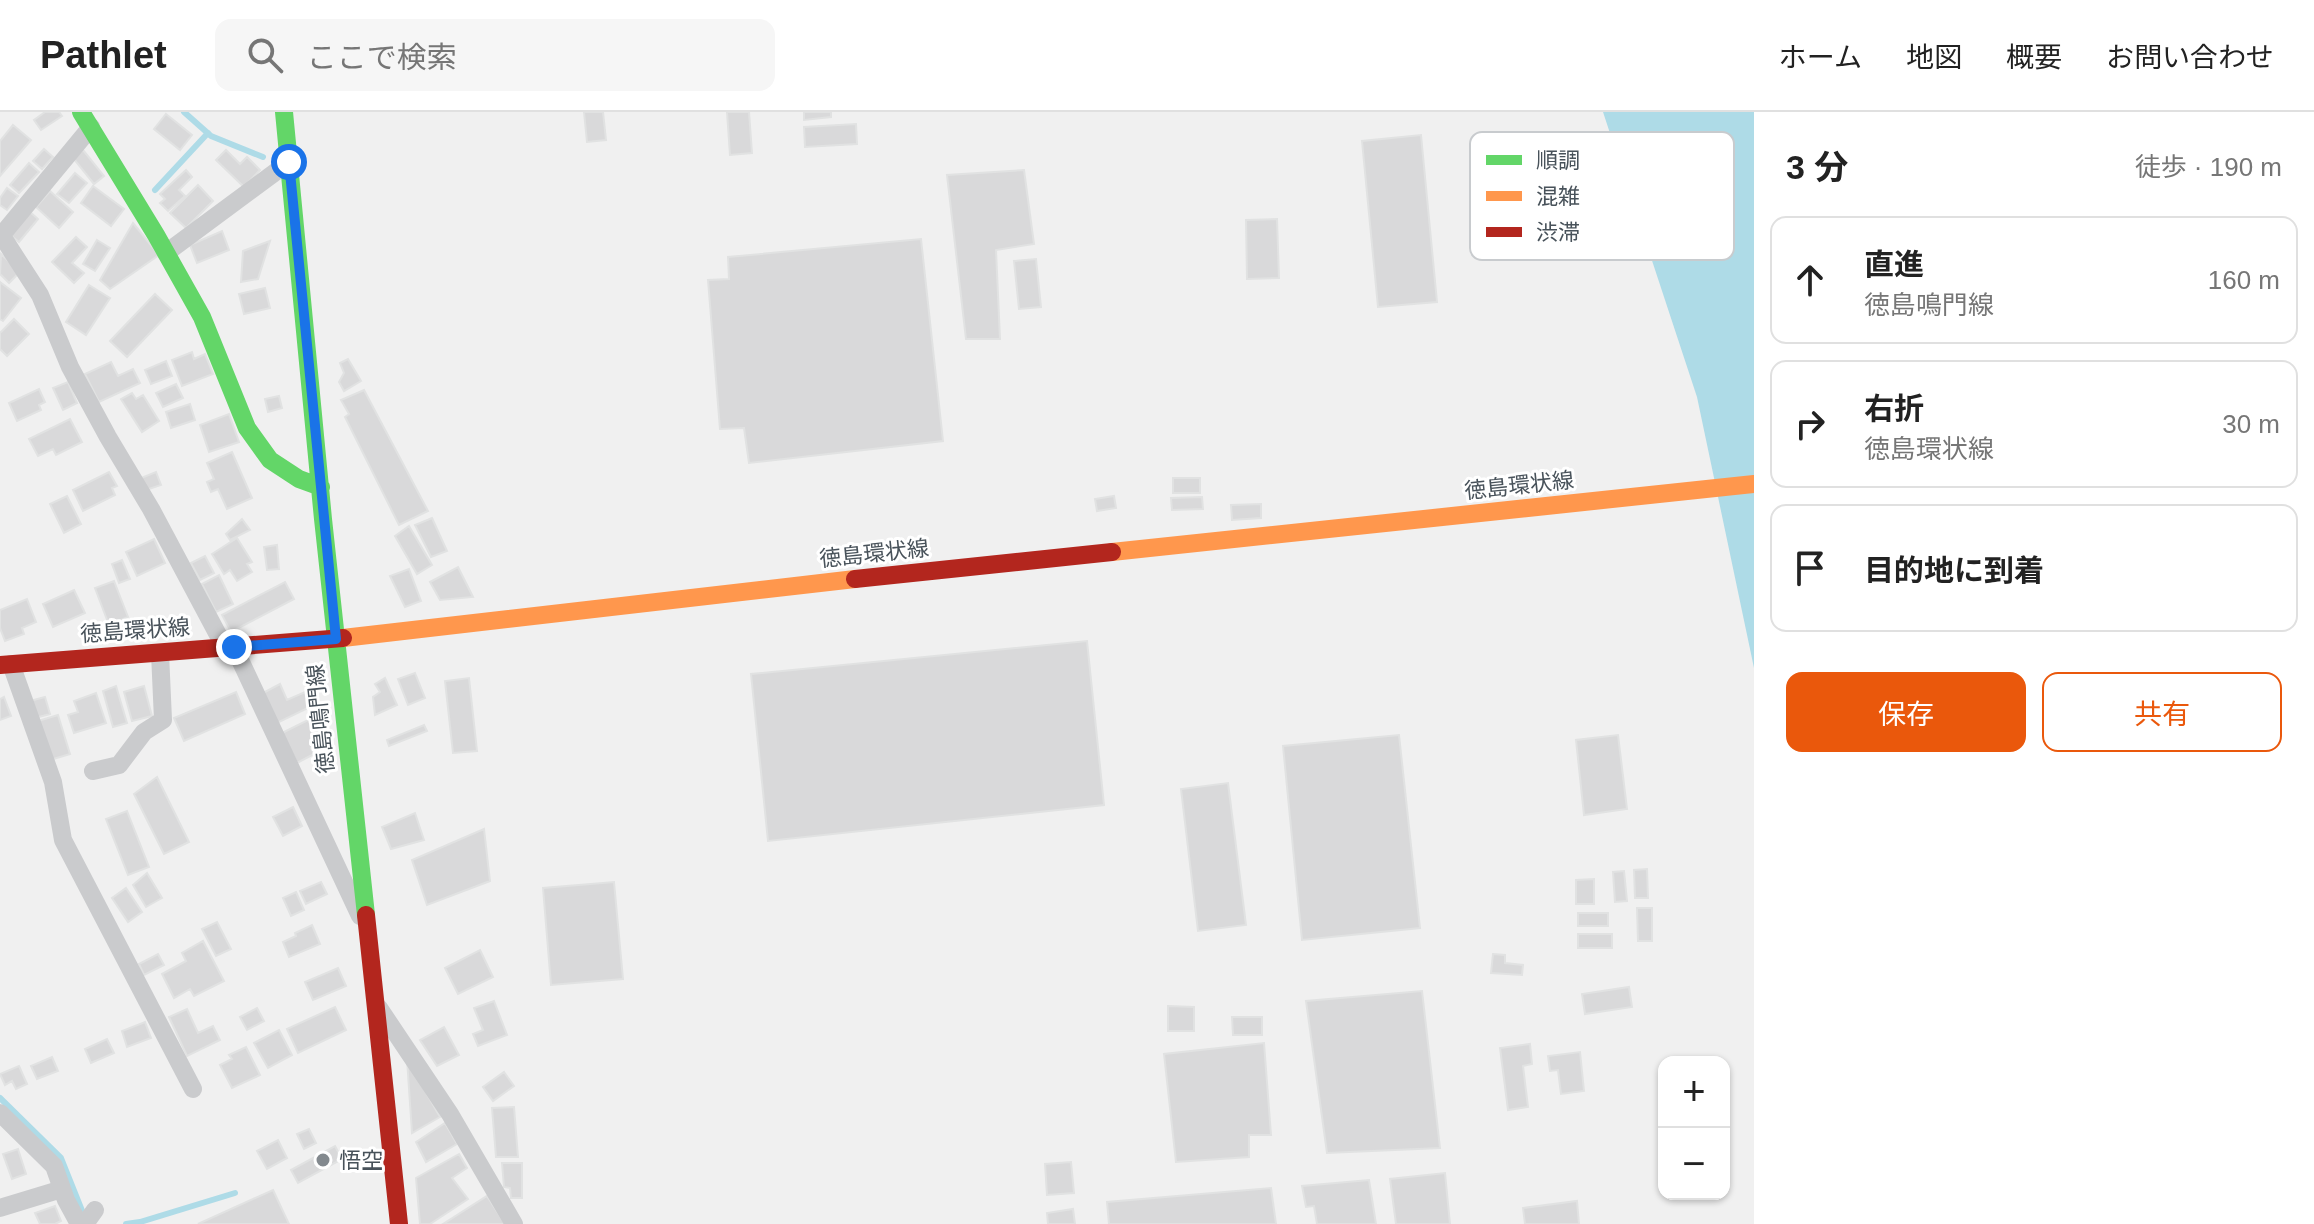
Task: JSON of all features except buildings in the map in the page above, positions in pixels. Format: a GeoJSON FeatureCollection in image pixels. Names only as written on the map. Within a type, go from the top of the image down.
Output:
{"type":"FeatureCollection","features":[{"type":"Feature","properties":{"kind":"main road","name":"徳島鳴門線"},"geometry":{"type":"LineString","coordinates":[[284,112],[336,639],[399,1224]]}},
{"type":"Feature","properties":{"kind":"main road"},"geometry":{"type":"LineString","coordinates":[[89,119],[202,317],[247,428],[262,452],[282,469],[321,487]]}},
{"type":"Feature","properties":{"kind":"main road","name":"徳島環状線"},"geometry":{"type":"LineString","coordinates":[[5,665],[336,639],[928,571],[1754,484]]}},
{"type":"Feature","properties":{"kind":"street"},"geometry":{"type":"LineString","coordinates":[[89,119],[0,235],[40,295],[70,367],[230,647],[367,932]]}},
{"type":"Feature","properties":{"kind":"street"},"geometry":{"type":"LineString","coordinates":[[166,253],[289,162]]}},
{"type":"Feature","properties":{"kind":"street"},"geometry":{"type":"LineString","coordinates":[[93,771],[119,765],[144,732],[163,720],[160,653]]}},
{"type":"Feature","properties":{"kind":"street"},"geometry":{"type":"LineString","coordinates":[[5,665],[53,782],[63,840],[193,1089]]}},
{"type":"Feature","properties":{"kind":"street"},"geometry":{"type":"LineString","coordinates":[[375,1003],[450,1114],[514,1224]]}},
{"type":"Feature","properties":{"kind":"street"},"geometry":{"type":"LineString","coordinates":[[0,1113],[54,1166],[62,1189],[86,1219]]}},
{"type":"Feature","properties":{"kind":"street"},"geometry":{"type":"LineString","coordinates":[[0,1208],[62,1189]]}},
{"type":"Feature","properties":{"kind":"water"},"geometry":{"type":"Polygon","coordinates":[[[1603,112],[1754,112],[1754,668],[1697,397],[1652,260],[1734,260],[1734,132],[1610,132],[1603,112]]]}},
{"type":"Feature","properties":{"kind":"waterway"},"geometry":{"type":"LineString","coordinates":[[184,112],[211,136],[263,157]]}},
{"type":"Feature","properties":{"kind":"waterway"},"geometry":{"type":"LineString","coordinates":[[155,190],[208,133]]}},
{"type":"Feature","properties":{"kind":"waterway"},"geometry":{"type":"LineString","coordinates":[[0,1098],[61,1158],[83,1213]]}},
{"type":"Feature","properties":{"kind":"waterway"},"geometry":{"type":"LineString","coordinates":[[126,1224],[235,1193]]}},
{"type":"Feature","properties":{"kind":"traffic: fast"},"geometry":{"type":"LineString","coordinates":[[81,112],[202,317],[247,428],[270,460],[299,479],[321,487]]}},
{"type":"Feature","properties":{"kind":"traffic: fast"},"geometry":{"type":"LineString","coordinates":[[284,112],[323,519],[366,915]]}},
{"type":"Feature","properties":{"kind":"traffic: slow"},"geometry":{"type":"LineString","coordinates":[[1112,552],[1754,484]]}},
{"type":"Feature","properties":{"kind":"traffic: slow"},"geometry":{"type":"LineString","coordinates":[[343,638],[855,579]]}},
{"type":"Feature","properties":{"kind":"traffic: jam"},"geometry":{"type":"LineString","coordinates":[[855,579],[1112,552]]}},
{"type":"Feature","properties":{"kind":"traffic: jam"},"geometry":{"type":"LineString","coordinates":[[0,665],[343,638]]}},
{"type":"Feature","properties":{"kind":"traffic: jam"},"geometry":{"type":"LineString","coordinates":[[366,915],[399,1224]]}},
{"type":"Feature","properties":{"kind":"place","name":"悟空"},"geometry":{"type":"Point","coordinates":[323,1160]}},
{"type":"Feature","properties":{"kind":"route"},"geometry":{"type":"LineString","coordinates":[[234,647],[336,639],[289,162]]}}]}
